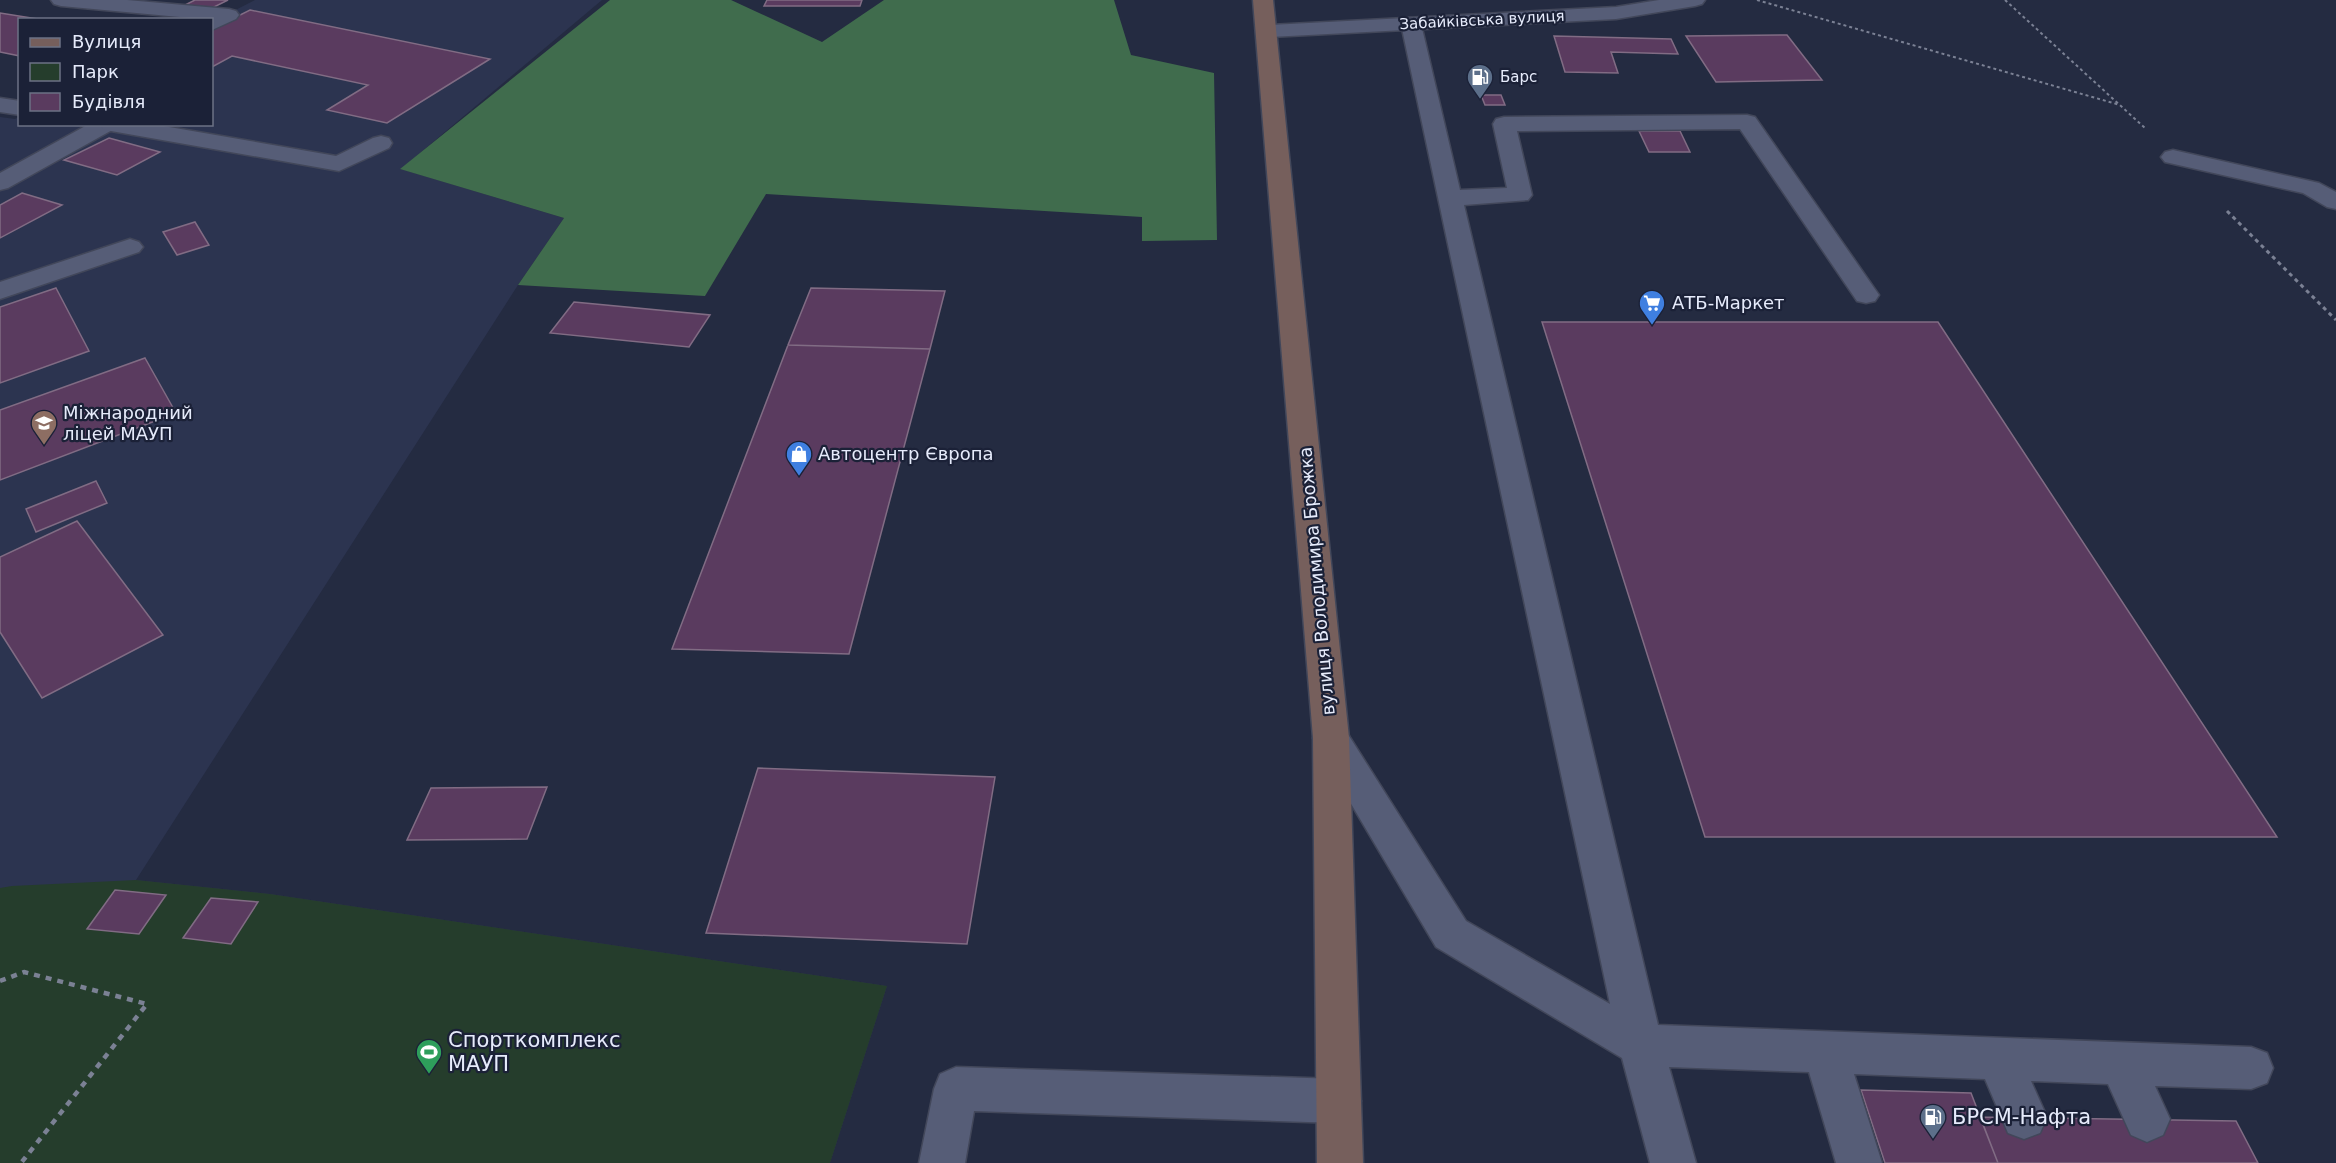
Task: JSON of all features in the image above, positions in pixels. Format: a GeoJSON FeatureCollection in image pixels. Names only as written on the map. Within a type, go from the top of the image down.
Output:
{"type":"FeatureCollection","features":[{"type":"Feature","properties":{"kind":"main road","name":"вулиця Володимира Брожка"},"geometry":{"type":"LineString","coordinates":[[1263,0],[1268,31],[1331,738],[1340,1163]]}},
{"type":"Feature","properties":{"kind":"street"},"geometry":{"type":"LineString","coordinates":[[62,0],[229,15],[213,23]]}},
{"type":"Feature","properties":{"kind":"street","name":"Забайківська вулиця"},"geometry":{"type":"LineString","coordinates":[[1268,31],[1616,13],[1695,0]]}},
{"type":"Feature","properties":{"kind":"street"},"geometry":{"type":"LineString","coordinates":[[1411,24],[1641,1045],[1673,1163]]}},
{"type":"Feature","properties":{"kind":"street"},"geometry":{"type":"LineString","coordinates":[[0,105],[18,108]]}},
{"type":"Feature","properties":{"kind":"street"},"geometry":{"type":"LineString","coordinates":[[1451,198],[1520,195],[1504,124],[1747,122],[1866,294]]}},
{"type":"Feature","properties":{"kind":"street"},"geometry":{"type":"LineString","coordinates":[[0,183],[102,126]]}},
{"type":"Feature","properties":{"kind":"street"},"geometry":{"type":"LineString","coordinates":[[122,126],[339,164],[381,143]]}},
{"type":"Feature","properties":{"kind":"street"},"geometry":{"type":"LineString","coordinates":[[2173,157],[2311,188],[2336,202]]}},
{"type":"Feature","properties":{"kind":"street"},"geometry":{"type":"LineString","coordinates":[[0,291],[130,247]]}},
{"type":"Feature","properties":{"kind":"street"},"geometry":{"type":"LineString","coordinates":[[1331,738],[1451,934],[1641,1045],[2251,1068]]}},
{"type":"Feature","properties":{"kind":"street"},"geometry":{"type":"LineString","coordinates":[[1825,1052],[1859,1163]]}},
{"type":"Feature","properties":{"kind":"street"},"geometry":{"type":"LineString","coordinates":[[1999,1059],[2024,1117]]}},
{"type":"Feature","properties":{"kind":"street"},"geometry":{"type":"LineString","coordinates":[[2121,1064],[2146,1119]]}},
{"type":"Feature","properties":{"kind":"street"},"geometry":{"type":"LineString","coordinates":[[942,1163],[956,1089],[1338,1101]]}},
{"type":"Feature","properties":{"kind":"path"},"geometry":{"type":"LineString","coordinates":[[1756,0],[2124,106]]}},
{"type":"Feature","properties":{"kind":"path"},"geometry":{"type":"LineString","coordinates":[[0,981],[24,972],[147,1004],[21,1163]]}},
{"type":"Feature","properties":{"kind":"shaded area"},"geometry":{"type":"Polygon","coordinates":[[[255,0],[602,0],[401,169],[564,218],[518,285],[136,880],[270,894],[887,986],[830,1163],[0,1163],[0,117],[18,118],[18,126],[213,126],[213,21],[255,0]]]}},
{"type":"Feature","properties":{"kind":"green space"},"geometry":{"type":"Polygon","coordinates":[[[610,0],[731,0],[822,42],[884,0],[1114,0],[1131,55],[1214,73],[1217,240],[1142,241],[1142,217],[766,194],[705,296],[518,285],[564,218],[400,169],[610,0]]]}},
{"type":"Feature","properties":{"kind":"green space","name":"Спорткомплекс МАУП"},"geometry":{"type":"Polygon","coordinates":[[[136,880],[270,894],[887,986],[830,1163],[0,1163],[0,888],[136,880]]]}},
{"type":"Feature","properties":{"kind":"building"},"geometry":{"type":"Polygon","coordinates":[[[195,0],[228,0],[208,10],[185,5],[195,0]]]}},
{"type":"Feature","properties":{"kind":"building"},"geometry":{"type":"Polygon","coordinates":[[[767,0],[862,0],[860,6],[764,6],[767,0]]]}},
{"type":"Feature","properties":{"kind":"building"},"geometry":{"type":"Polygon","coordinates":[[[250,10],[490,59],[387,123],[327,110],[368,85],[232,56],[213,66],[213,28],[250,10]]]}},
{"type":"Feature","properties":{"kind":"building"},"geometry":{"type":"Polygon","coordinates":[[[0,13],[31,18],[18,18],[18,56],[0,52],[0,13]]]}},
{"type":"Feature","properties":{"kind":"building"},"geometry":{"type":"Polygon","coordinates":[[[1787,35],[1822,80],[1716,82],[1686,36],[1787,35]]]}},
{"type":"Feature","properties":{"kind":"building"},"geometry":{"type":"Polygon","coordinates":[[[1554,36],[1671,39],[1678,54],[1611,52],[1618,73],[1565,72],[1554,36]]]}},
{"type":"Feature","properties":{"kind":"building"},"geometry":{"type":"Polygon","coordinates":[[[1481,95],[1501,95],[1505,105],[1485,105],[1481,95]]]}},
{"type":"Feature","properties":{"kind":"building"},"geometry":{"type":"Polygon","coordinates":[[[1639,131],[1680,131],[1690,152],[1649,152],[1639,131]]]}},
{"type":"Feature","properties":{"kind":"building"},"geometry":{"type":"Polygon","coordinates":[[[109,138],[160,152],[117,175],[64,160],[109,138]]]}},
{"type":"Feature","properties":{"kind":"building"},"geometry":{"type":"Polygon","coordinates":[[[22,193],[62,205],[0,238],[0,205],[22,193]]]}},
{"type":"Feature","properties":{"kind":"building"},"geometry":{"type":"Polygon","coordinates":[[[195,222],[209,245],[177,255],[163,232],[195,222]]]}},
{"type":"Feature","properties":{"kind":"building","name":"Міжнародний ліцей МАУП"},"geometry":{"type":"Polygon","coordinates":[[[56,288],[89,351],[0,383],[0,307],[56,288]]]}},
{"type":"Feature","properties":{"kind":"building"},"geometry":{"type":"Polygon","coordinates":[[[811,288],[945,291],[930,349],[788,345],[811,288]]]}},
{"type":"Feature","properties":{"kind":"building"},"geometry":{"type":"Polygon","coordinates":[[[574,302],[710,315],[689,347],[550,333],[574,302]]]}},
{"type":"Feature","properties":{"kind":"building"},"geometry":{"type":"Polygon","coordinates":[[[1542,322],[1938,322],[2277,837],[1705,837],[1542,322]]]}},
{"type":"Feature","properties":{"kind":"building"},"geometry":{"type":"Polygon","coordinates":[[[788,345],[930,349],[849,654],[672,649],[788,345]]]}},
{"type":"Feature","properties":{"kind":"building","name":"Міжнародний ліцей МАУП"},"geometry":{"type":"Polygon","coordinates":[[[145,358],[176,413],[0,480],[0,410],[145,358]]]}},
{"type":"Feature","properties":{"kind":"building"},"geometry":{"type":"Polygon","coordinates":[[[96,481],[107,503],[36,532],[26,509],[96,481]]]}},
{"type":"Feature","properties":{"kind":"building"},"geometry":{"type":"Polygon","coordinates":[[[77,521],[163,635],[42,698],[0,632],[0,557],[77,521]]]}},
{"type":"Feature","properties":{"kind":"building"},"geometry":{"type":"Polygon","coordinates":[[[758,768],[995,777],[967,944],[706,933],[758,768]]]}},
{"type":"Feature","properties":{"kind":"building"},"geometry":{"type":"Polygon","coordinates":[[[547,787],[527,839],[407,840],[431,788],[547,787]]]}},
{"type":"Feature","properties":{"kind":"building"},"geometry":{"type":"Polygon","coordinates":[[[115,890],[166,895],[139,934],[87,929],[115,890]]]}},
{"type":"Feature","properties":{"kind":"building"},"geometry":{"type":"Polygon","coordinates":[[[211,898],[258,902],[231,944],[183,938],[211,898]]]}},
{"type":"Feature","properties":{"kind":"building","name":"БРСМ-Нафта"},"geometry":{"type":"Polygon","coordinates":[[[1861,1090],[1971,1093],[1998,1163],[1885,1163],[1861,1090]]]}},
{"type":"Feature","properties":{"kind":"building"},"geometry":{"type":"Polygon","coordinates":[[[1980,1117],[2236,1121],[2258,1163],[1998,1163],[1980,1117]]]}},
{"type":"Feature","properties":{"kind":"place","name":"Барс"},"geometry":{"type":"Point","coordinates":[1480,100]}},
{"type":"Feature","properties":{"kind":"place","name":"АТБ-Маркет"},"geometry":{"type":"Point","coordinates":[1652,326]}},
{"type":"Feature","properties":{"kind":"place","name":"Міжнародний ліцей МАУП"},"geometry":{"type":"Point","coordinates":[44,446]}},
{"type":"Feature","properties":{"kind":"place","name":"Автоцентр Європа"},"geometry":{"type":"Point","coordinates":[799,477]}},
{"type":"Feature","properties":{"kind":"place","name":"Спорткомплекс МАУП"},"geometry":{"type":"Point","coordinates":[429,1075]}},
{"type":"Feature","properties":{"kind":"place","name":"БРСМ-Нафта"},"geometry":{"type":"Point","coordinates":[1933,1140]}}]}
